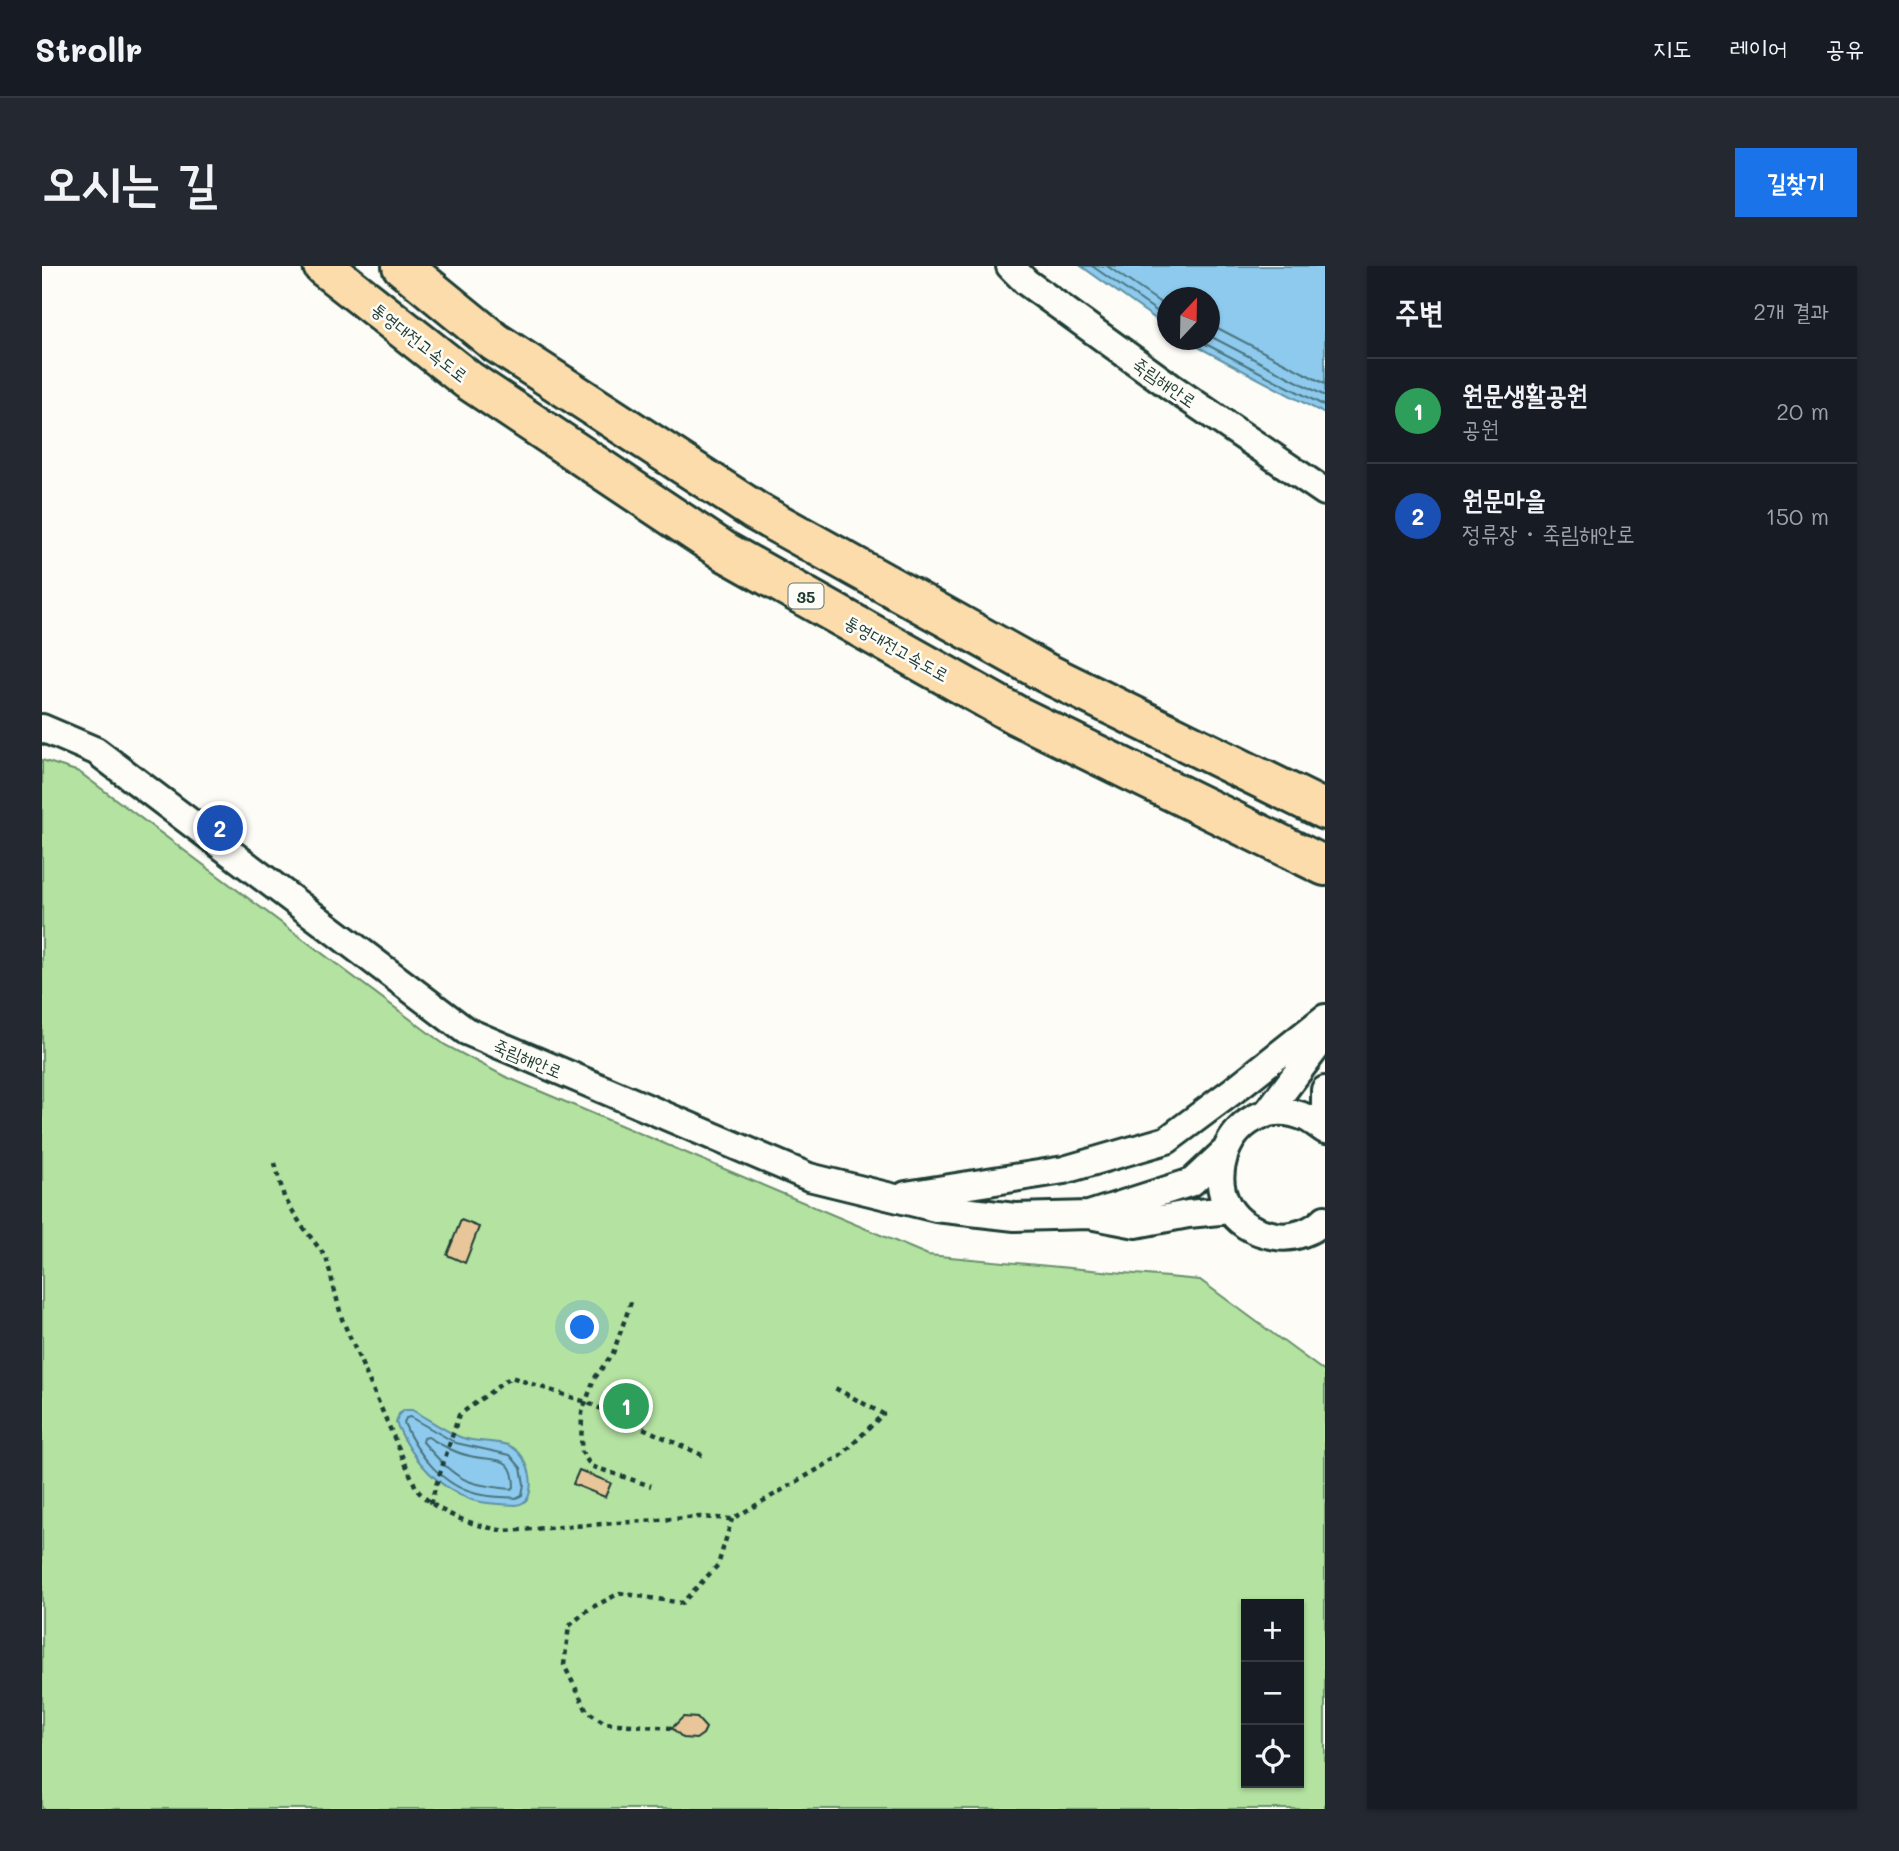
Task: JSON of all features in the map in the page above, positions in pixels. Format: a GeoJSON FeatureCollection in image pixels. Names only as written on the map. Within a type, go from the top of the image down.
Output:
{"type":"FeatureCollection","features":[{"type":"Feature","properties":{"kind":"highway","name":"통영대전고속도로"},"geometry":{"type":"LineString","coordinates":[[323,266],[468,380],[724,551],[1016,715],[1325,866]]}},
{"type":"Feature","properties":{"kind":"highway"},"geometry":{"type":"LineString","coordinates":[[401,266],[495,342],[755,511],[1046,673],[1325,810]]}},
{"type":"Feature","properties":{"kind":"street","name":"죽림해안로"},"geometry":{"type":"LineString","coordinates":[[1010,266],[1026,282],[1171,387],[1325,492]]}},
{"type":"Feature","properties":{"kind":"street","name":"죽림해안로"},"geometry":{"type":"LineString","coordinates":[[42,728],[96,751],[466,1031],[809,1177],[936,1208],[1015,1217],[1089,1215]]}},
{"type":"Feature","properties":{"kind":"street"},"geometry":{"type":"LineString","coordinates":[[892,1197],[1064,1170],[1167,1140],[1325,1018]]}},
{"type":"Feature","properties":{"kind":"street"},"geometry":{"type":"LineString","coordinates":[[1266,1114],[1325,1036]]}},
{"type":"Feature","properties":{"kind":"street"},"geometry":{"type":"LineString","coordinates":[[1325,1090],[1325,1115]]}},
{"type":"Feature","properties":{"kind":"street"},"geometry":{"type":"LineString","coordinates":[[1089,1215],[1192,1182],[1223,1153],[1233,1136],[1248,1123],[1266,1114],[1286,1113],[1307,1118],[1325,1130]]}},
{"type":"Feature","properties":{"kind":"street"},"geometry":{"type":"LineString","coordinates":[[1223,1153],[1220,1172],[1222,1192],[1230,1210],[1244,1224],[1261,1234],[1281,1237],[1301,1234],[1320,1225],[1325,1219]]}},
{"type":"Feature","properties":{"kind":"street"},"geometry":{"type":"LineString","coordinates":[[1089,1215],[1136,1224],[1188,1214],[1230,1210]]}},
{"type":"Feature","properties":{"kind":"path"},"geometry":{"type":"LineString","coordinates":[[275,1163],[284,1197],[326,1257],[342,1320],[417,1490],[430,1505],[477,1526],[505,1531],[699,1517],[732,1519],[841,1456],[883,1414],[833,1387]]}},
{"type":"Feature","properties":{"kind":"path"},"geometry":{"type":"LineString","coordinates":[[631,1302],[613,1353],[594,1379],[582,1413],[581,1451],[591,1465],[651,1486]]}},
{"type":"Feature","properties":{"kind":"path"},"geometry":{"type":"LineString","coordinates":[[430,1505],[459,1415],[511,1377],[586,1402],[704,1456]]}},
{"type":"Feature","properties":{"kind":"path"},"geometry":{"type":"LineString","coordinates":[[672,1728],[605,1723],[587,1711],[564,1665],[569,1626],[589,1609],[620,1593],[682,1603],[718,1565],[732,1519]]}},
{"type":"Feature","properties":{"kind":"green space"},"geometry":{"type":"Polygon","coordinates":[[[42,760],[79,772],[445,1045],[504,1076],[928,1255],[1200,1280],[1325,1372],[1325,1809],[42,1809],[42,760]]]}},
{"type":"Feature","properties":{"kind":"water"},"geometry":{"type":"Polygon","coordinates":[[[1081,266],[1325,266],[1325,414],[1204,350],[1220,350],[1220,287],[1157,287],[1157,320],[1081,266]]]}},
{"type":"Feature","properties":{"kind":"water"},"geometry":{"type":"Polygon","coordinates":[[[412,1410],[460,1437],[502,1443],[514,1448],[529,1471],[531,1484],[527,1499],[516,1505],[472,1500],[436,1479],[409,1448],[396,1423],[399,1414],[412,1410]]]}},
{"type":"Feature","properties":{"kind":"building"},"geometry":{"type":"Polygon","coordinates":[[[461,1220],[479,1227],[465,1263],[447,1255],[461,1220]]]}},
{"type":"Feature","properties":{"kind":"building"},"geometry":{"type":"Polygon","coordinates":[[[579,1470],[611,1483],[605,1497],[573,1484],[579,1470]]]}},
{"type":"Feature","properties":{"kind":"building"},"geometry":{"type":"Polygon","coordinates":[[[683,1717],[697,1718],[706,1728],[703,1734],[696,1739],[683,1738],[672,1728],[683,1717]]]}},
{"type":"Feature","properties":{"kind":"place","name":"원문마을"},"geometry":{"type":"Point","coordinates":[220,828]}},
{"type":"Feature","properties":{"kind":"place","name":"원문생활공원"},"geometry":{"type":"Point","coordinates":[626,1406]}}]}
